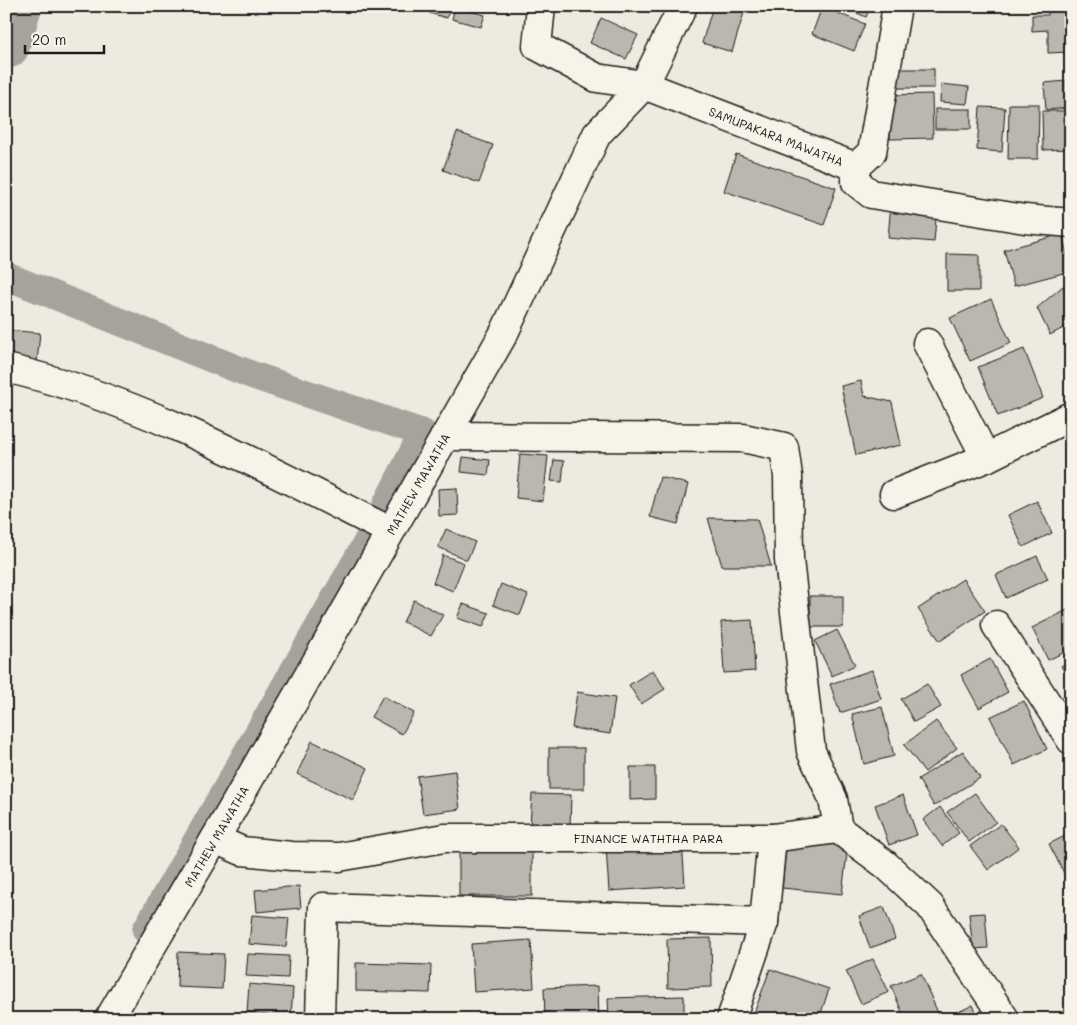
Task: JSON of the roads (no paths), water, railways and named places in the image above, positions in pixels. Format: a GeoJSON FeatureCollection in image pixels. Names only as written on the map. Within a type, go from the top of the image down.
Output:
{"type":"FeatureCollection","features":[{"type":"Feature","properties":{"kind":"street"},"geometry":{"type":"LineString","coordinates":[[541,6],[538,46],[597,78],[644,85]]}},
{"type":"Feature","properties":{"kind":"street","name":"MATHEW MAWATHA"},"geometry":{"type":"LineString","coordinates":[[109,1019],[215,839],[504,333],[597,134],[644,85],[683,6]]}},
{"type":"Feature","properties":{"kind":"street"},"geometry":{"type":"LineString","coordinates":[[856,167],[872,152],[898,6]]}},
{"type":"Feature","properties":{"kind":"street","name":"SAMUPAKARA MAWATHA"},"geometry":{"type":"LineString","coordinates":[[644,85],[856,167],[856,182],[871,194],[1025,219],[1071,223]]}},
{"type":"Feature","properties":{"kind":"street"},"geometry":{"type":"LineString","coordinates":[[927,343],[986,458]]}},
{"type":"Feature","properties":{"kind":"street"},"geometry":{"type":"LineString","coordinates":[[6,368],[54,380],[209,440],[390,531]]}},
{"type":"Feature","properties":{"kind":"street"},"geometry":{"type":"LineString","coordinates":[[894,494],[986,458],[1071,416]]}},
{"type":"Feature","properties":{"kind":"street"},"geometry":{"type":"LineString","coordinates":[[445,436],[743,438],[784,446],[788,476],[789,560],[811,751],[833,799],[838,829],[886,865],[930,906],[1006,1019]]}},
{"type":"Feature","properties":{"kind":"street"},"geometry":{"type":"LineString","coordinates":[[996,625],[1071,740]]}},
{"type":"Feature","properties":{"kind":"street","name":"FINANCE WATHTHA PARA"},"geometry":{"type":"LineString","coordinates":[[215,839],[242,851],[292,856],[339,857],[444,838],[772,838],[838,829]]}},
{"type":"Feature","properties":{"kind":"street"},"geometry":{"type":"LineString","coordinates":[[732,1019],[764,922],[772,838]]}},
{"type":"Feature","properties":{"kind":"street"},"geometry":{"type":"LineString","coordinates":[[320,1019],[323,907],[764,922]]}},
{"type":"Feature","properties":{"kind":"waterway"},"geometry":{"type":"LineString","coordinates":[[6,45],[18,6]]}},
{"type":"Feature","properties":{"kind":"waterway"},"geometry":{"type":"LineString","coordinates":[[6,276],[252,375],[423,433],[386,505]]}},
{"type":"Feature","properties":{"kind":"waterway"},"geometry":{"type":"LineString","coordinates":[[146,930],[371,535]]}}]}
